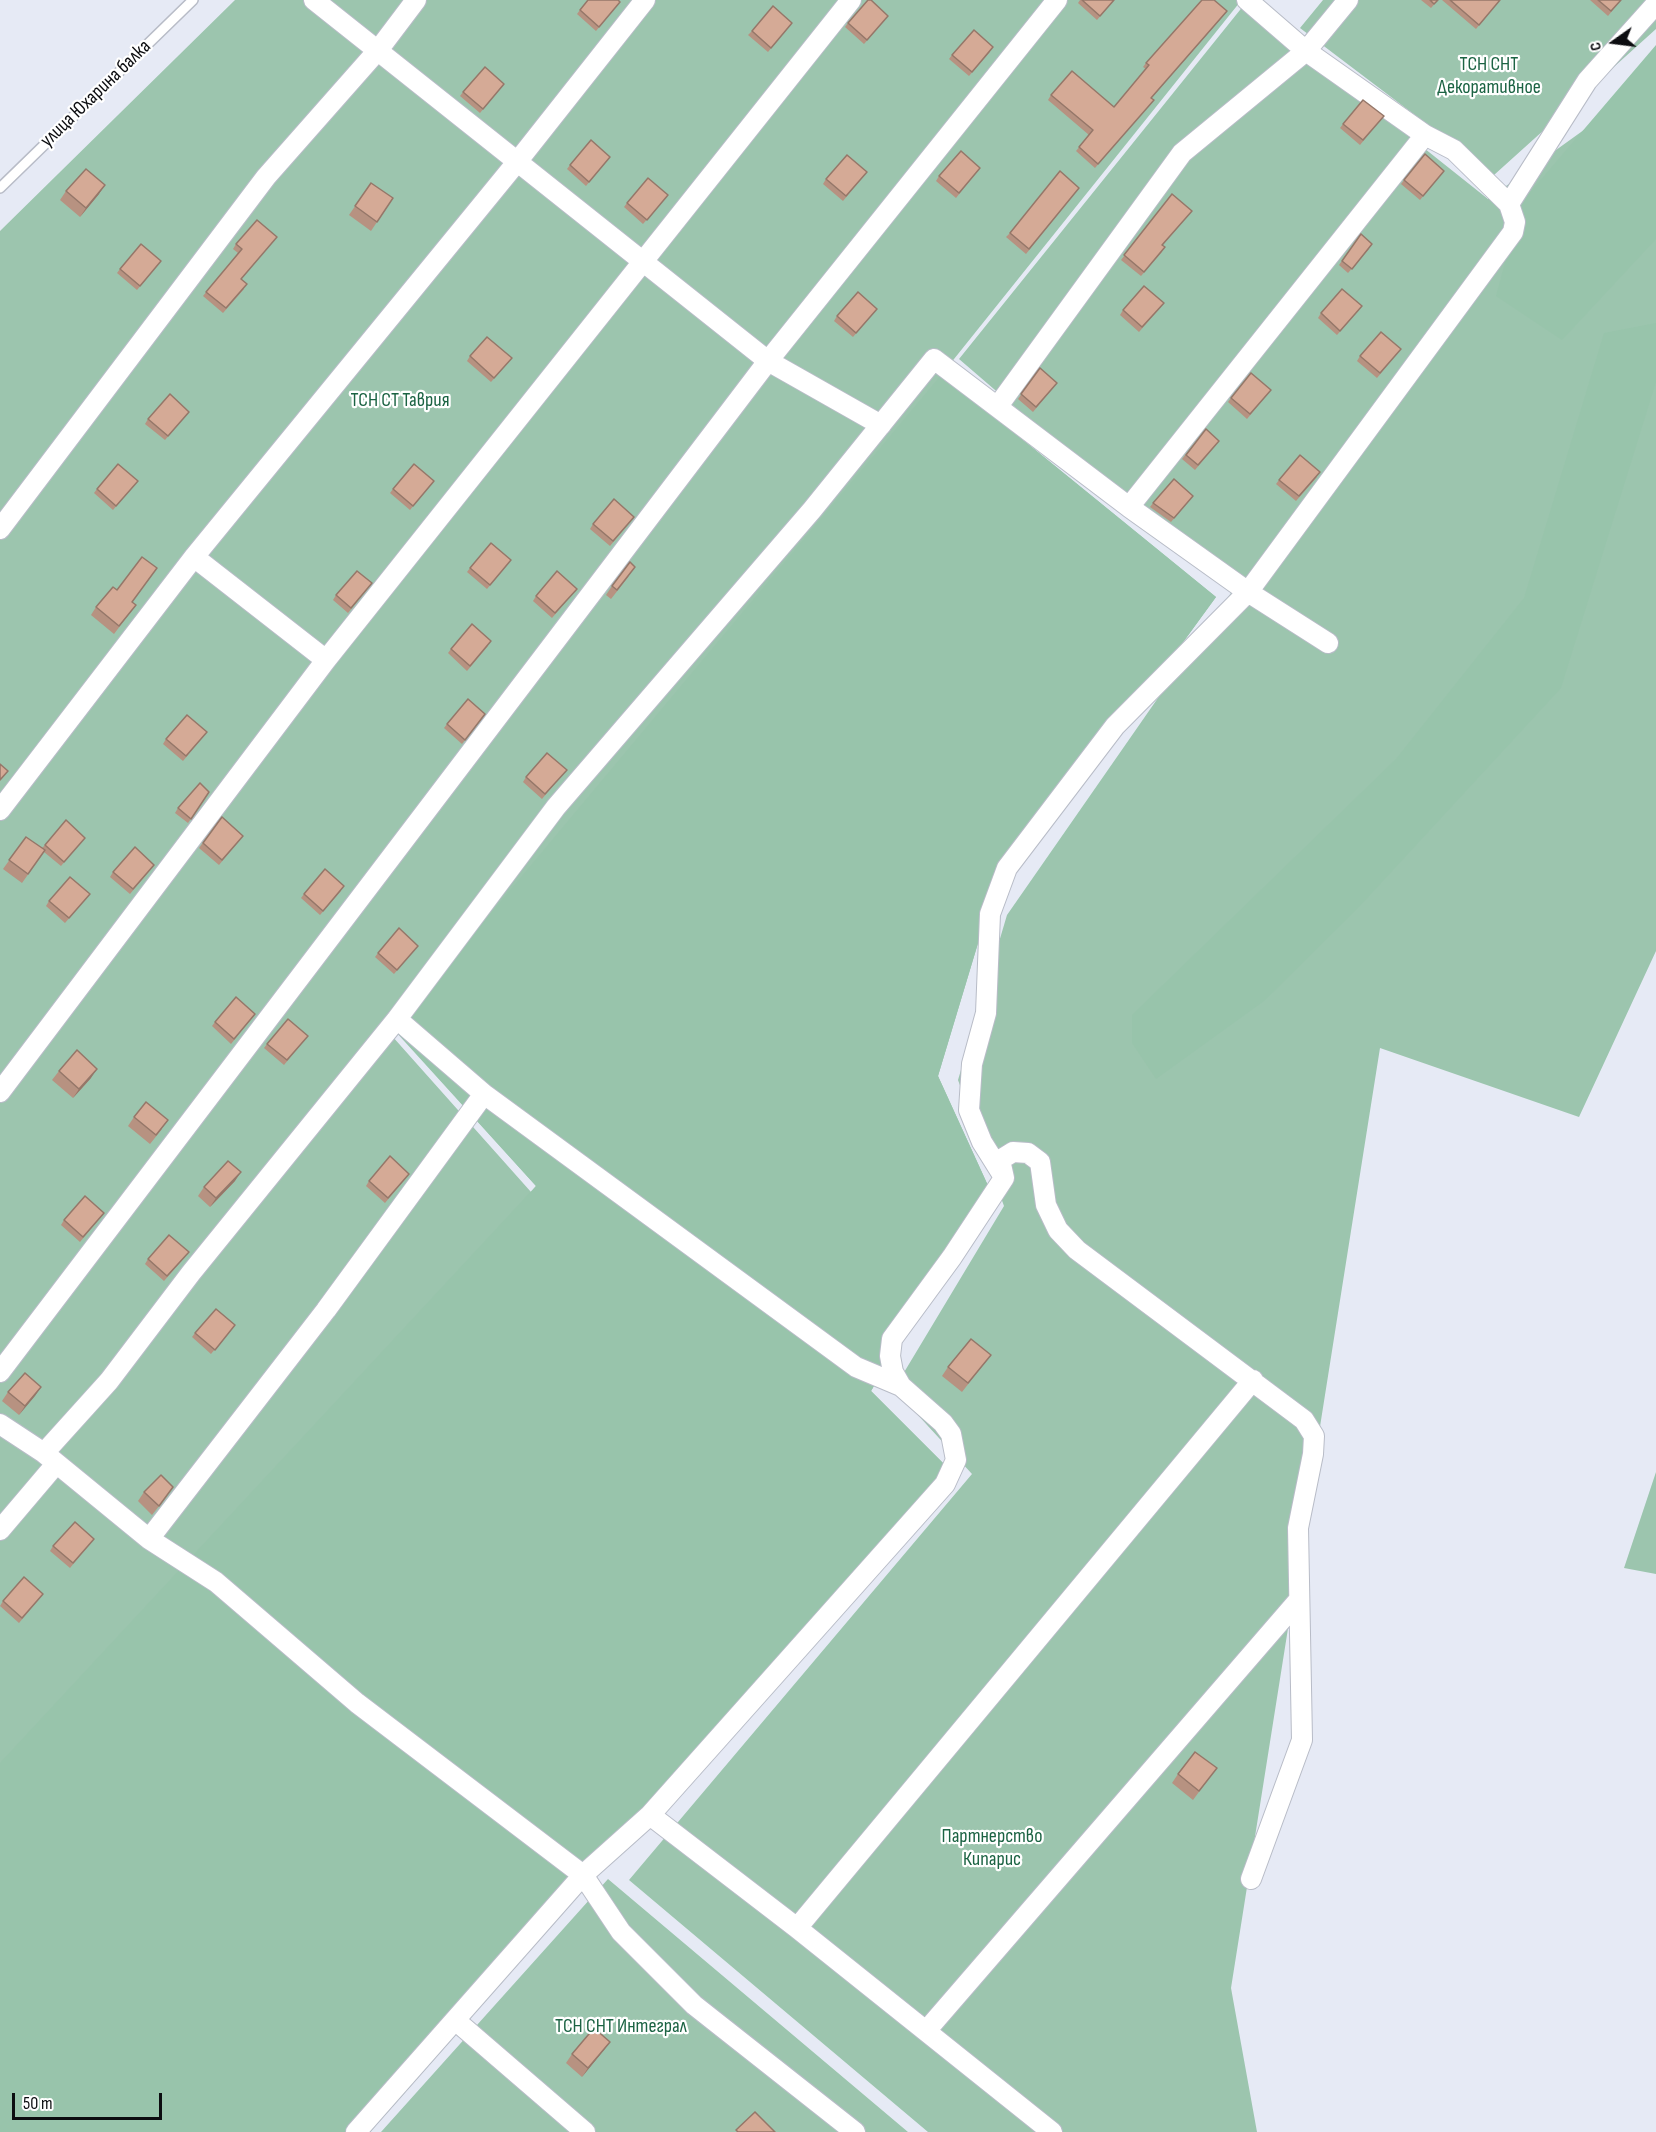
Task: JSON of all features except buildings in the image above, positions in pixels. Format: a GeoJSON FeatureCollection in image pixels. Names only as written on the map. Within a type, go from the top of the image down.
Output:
{"type":"FeatureCollection","features":[{"type":"Feature","properties":{"kind":"street"},"geometry":{"type":"LineString","coordinates":[[314,0],[379,49],[517,162],[768,361],[881,425]]}},
{"type":"Feature","properties":{"kind":"street"},"geometry":{"type":"LineString","coordinates":[[0,529],[266,177],[379,49],[417,0]]}},
{"type":"Feature","properties":{"kind":"street"},"geometry":{"type":"LineString","coordinates":[[0,810],[194,557],[517,162],[645,0]]}},
{"type":"Feature","properties":{"kind":"street"},"geometry":{"type":"LineString","coordinates":[[0,1092],[326,660],[851,0]]}},
{"type":"Feature","properties":{"kind":"street"},"geometry":{"type":"LineString","coordinates":[[0,1372],[768,361],[1057,0]]}},
{"type":"Feature","properties":{"kind":"street"},"geometry":{"type":"LineString","coordinates":[[1004,1178],[982,1142],[969,1110],[972,1064],[986,1013],[990,914],[1007,868],[1115,726],[1248,592],[1509,241],[1515,222],[1509,204],[1454,150],[1425,135],[1306,51],[1247,0]]}},
{"type":"Feature","properties":{"kind":"street"},"geometry":{"type":"LineString","coordinates":[[998,406],[1182,153],[1306,51],[1348,0]]}},
{"type":"Feature","properties":{"kind":"street"},"geometry":{"type":"LineString","coordinates":[[1509,204],[1587,81],[1656,4]]}},
{"type":"Feature","properties":{"kind":"street"},"geometry":{"type":"LineString","coordinates":[[1129,507],[1425,135]]}},
{"type":"Feature","properties":{"kind":"street"},"geometry":{"type":"LineString","coordinates":[[0,1530],[50,1459],[191,1273],[397,1020],[556,807],[812,510],[934,359],[1129,507],[1248,592],[1328,643]]}},
{"type":"Feature","properties":{"kind":"street"},"geometry":{"type":"LineString","coordinates":[[194,557],[326,660]]}},
{"type":"Feature","properties":{"kind":"street"},"geometry":{"type":"LineString","coordinates":[[356,2132],[583,1875],[650,1815],[929,1502],[952,1473],[956,1460],[951,1434],[943,1423],[901,1386],[856,1366],[484,1094],[397,1020]]}},
{"type":"Feature","properties":{"kind":"street"},"geometry":{"type":"LineString","coordinates":[[149,1539],[326,1310],[484,1094]]}},
{"type":"Feature","properties":{"kind":"street"},"geometry":{"type":"LineString","coordinates":[[901,1386],[893,1372],[890,1356],[892,1339],[952,1257],[1004,1178],[1000,1160],[1006,1155],[1020,1151],[1035,1156],[1043,1170],[1046,1205],[1058,1230],[1077,1250],[1304,1420],[1314,1436],[1313,1454],[1298,1528],[1297,1602],[1302,1740],[1251,1879]]}},
{"type":"Feature","properties":{"kind":"street"},"geometry":{"type":"LineString","coordinates":[[797,1928],[1253,1380]]}},
{"type":"Feature","properties":{"kind":"street"},"geometry":{"type":"LineString","coordinates":[[0,1424],[50,1459],[149,1539],[216,1582],[357,1703],[583,1875],[621,1932],[694,2005],[855,2132]]}},
{"type":"Feature","properties":{"kind":"street"},"geometry":{"type":"LineString","coordinates":[[926,2031],[1297,1602]]}},
{"type":"Feature","properties":{"kind":"street"},"geometry":{"type":"LineString","coordinates":[[650,1815],[797,1928],[1052,2132]]}},
{"type":"Feature","properties":{"kind":"street"},"geometry":{"type":"LineString","coordinates":[[455,2020],[585,2132]]}},
{"type":"Feature","properties":{"kind":"lane","name":"улица Юхарина балка"},"geometry":{"type":"LineString","coordinates":[[0,188],[192,0]]}},
{"type":"Feature","properties":{"kind":"green space","name":"ТСН СТ Таврия"},"geometry":{"type":"Polygon","coordinates":[[[235,0],[1238,0],[1240,2],[942,374],[1216,597],[988,910],[938,1076],[990,1190],[871,1391],[952,1472],[370,2132],[0,2132],[0,231],[235,0]],[[395,1031],[392,1036],[531,1192],[536,1186],[395,1031]]]}},
{"type":"Feature","properties":{"kind":"green space","name":"ТСН СНТ Декоративное"},"geometry":{"type":"Polygon","coordinates":[[[1323,0],[1656,0],[1656,29],[1494,175],[1300,28],[1323,0]]]}},
{"type":"Feature","properties":{"kind":"green space","name":"Партнерство Кипарис"},"geometry":{"type":"Polygon","coordinates":[[[1244,5],[1488,199],[1656,78],[1656,951],[1579,1117],[1380,1048],[1231,1988],[1257,2132],[928,2132],[629,1880],[972,1474],[894,1389],[1004,1206],[958,1080],[1007,915],[1231,593],[959,359],[1244,5]]]}},
{"type":"Feature","properties":{"kind":"green space"},"geometry":{"type":"Polygon","coordinates":[[[1656,45],[1656,239],[1562,340],[1496,296],[1521,203],[1656,45]]]}},
{"type":"Feature","properties":{"kind":"green space"},"geometry":{"type":"Polygon","coordinates":[[[1656,323],[1656,382],[1561,688],[1358,908],[1264,1001],[1156,1079],[1132,1043],[1132,1015],[1396,759],[1524,598],[1604,333],[1656,323]]]}},
{"type":"Feature","properties":{"kind":"green space"},"geometry":{"type":"Polygon","coordinates":[[[942,374],[1216,597],[988,910],[938,1076],[990,1190],[871,1391],[952,1472],[370,2132],[0,2132],[0,1763],[536,1186],[394,1029],[942,374]]]}},
{"type":"Feature","properties":{"kind":"green space"},"geometry":{"type":"Polygon","coordinates":[[[1656,1472],[1656,1574],[1624,1568],[1656,1472]]]}},
{"type":"Feature","properties":{"kind":"green space","name":"ТСН СНТ Интеграл"},"geometry":{"type":"Polygon","coordinates":[[[608,1879],[908,2132],[381,2132],[608,1879]]]}}]}
